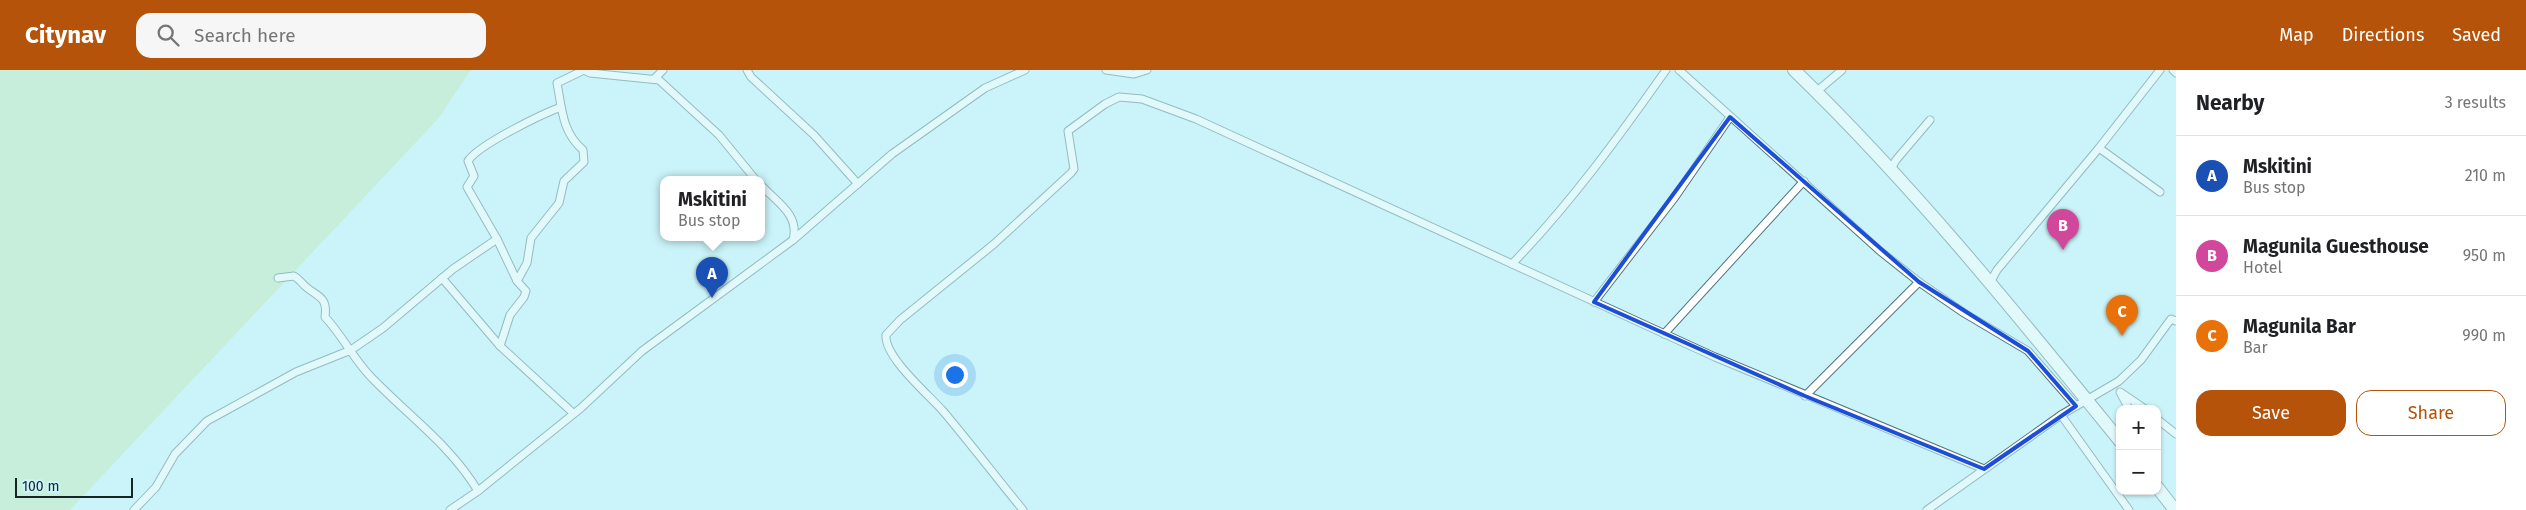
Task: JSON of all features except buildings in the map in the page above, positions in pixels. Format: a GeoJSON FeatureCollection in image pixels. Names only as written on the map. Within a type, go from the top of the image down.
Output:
{"type":"FeatureCollection","features":[{"type":"Feature","properties":{"kind":"highway"},"geometry":{"type":"LineString","coordinates":[[1794,70],[1891,168],[1991,281],[2081,403],[2116,437]]}},
{"type":"Feature","properties":{"kind":"highway"},"geometry":{"type":"LineString","coordinates":[[2161,493],[2175,510]]}},
{"type":"Feature","properties":{"kind":"street"},"geometry":{"type":"LineString","coordinates":[[517,281],[527,263],[532,238],[559,203],[564,181],[584,162],[582,150],[573,142],[566,131],[558,83],[584,70],[590,73],[654,79],[662,83],[719,135],[753,176]]}},
{"type":"Feature","properties":{"kind":"street"},"geometry":{"type":"LineString","coordinates":[[654,79],[663,70]]}},
{"type":"Feature","properties":{"kind":"street"},"geometry":{"type":"LineString","coordinates":[[746,70],[751,77],[814,135],[858,184]]}},
{"type":"Feature","properties":{"kind":"street"},"geometry":{"type":"LineString","coordinates":[[450,510],[478,490],[573,413],[642,351],[793,240],[892,154],[991,85],[1020,70]]}},
{"type":"Feature","properties":{"kind":"street"},"geometry":{"type":"LineString","coordinates":[[1106,70],[1134,74],[1147,70]]}},
{"type":"Feature","properties":{"kind":"street"},"geometry":{"type":"LineString","coordinates":[[1512,264],[1555,219],[1588,179],[1666,70]]}},
{"type":"Feature","properties":{"kind":"street"},"geometry":{"type":"LineString","coordinates":[[1679,70],[1919,282],[1964,314],[2028,351],[2081,403]]}},
{"type":"Feature","properties":{"kind":"street"},"geometry":{"type":"LineString","coordinates":[[1816,92],[1842,70]]}},
{"type":"Feature","properties":{"kind":"street"},"geometry":{"type":"LineString","coordinates":[[1991,281],[2065,186],[2160,70]]}},
{"type":"Feature","properties":{"kind":"street"},"geometry":{"type":"LineString","coordinates":[[2173,70],[2176,73]]}},
{"type":"Feature","properties":{"kind":"street"},"geometry":{"type":"LineString","coordinates":[[1022,510],[942,409],[912,380],[889,348],[886,335],[900,320],[994,244],[1071,173],[1074,169],[1068,131],[1105,104],[1119,97],[1133,97],[1196,119],[1664,334],[1805,396],[1984,469]]}},
{"type":"Feature","properties":{"kind":"street"},"geometry":{"type":"LineString","coordinates":[[500,346],[510,315],[525,295],[525,289],[517,281],[497,240],[466,187],[474,176],[468,161],[477,151],[489,144],[561,107]]}},
{"type":"Feature","properties":{"kind":"street"},"geometry":{"type":"LineString","coordinates":[[1594,302],[1675,197],[1730,117]]}},
{"type":"Feature","properties":{"kind":"street"},"geometry":{"type":"LineString","coordinates":[[1891,168],[1930,120]]}},
{"type":"Feature","properties":{"kind":"street"},"geometry":{"type":"LineString","coordinates":[[2098,148],[2160,192]]}},
{"type":"Feature","properties":{"kind":"street"},"geometry":{"type":"LineString","coordinates":[[1664,334],[1804,181]]}},
{"type":"Feature","properties":{"kind":"street"},"geometry":{"type":"LineString","coordinates":[[765,189],[793,218],[796,232],[793,240]]}},
{"type":"Feature","properties":{"kind":"street"},"geometry":{"type":"LineString","coordinates":[[134,510],[156,487],[175,454],[207,421],[296,372],[351,350],[383,328],[442,278],[497,240]]}},
{"type":"Feature","properties":{"kind":"street"},"geometry":{"type":"LineString","coordinates":[[278,278],[294,276],[305,286],[320,295],[326,309],[326,317],[375,382],[426,426],[478,490]]}},
{"type":"Feature","properties":{"kind":"street"},"geometry":{"type":"LineString","coordinates":[[442,278],[500,346],[573,413]]}},
{"type":"Feature","properties":{"kind":"street"},"geometry":{"type":"LineString","coordinates":[[1805,396],[1919,282]]}},
{"type":"Feature","properties":{"kind":"street"},"geometry":{"type":"LineString","coordinates":[[1928,510],[2061,415],[2131,372],[2171,319],[2176,321]]}},
{"type":"Feature","properties":{"kind":"street"},"geometry":{"type":"LineString","coordinates":[[2114,384],[2127,405]]}},
{"type":"Feature","properties":{"kind":"street"},"geometry":{"type":"LineString","coordinates":[[2120,392],[2139,405]]}},
{"type":"Feature","properties":{"kind":"street"},"geometry":{"type":"LineString","coordinates":[[2061,415],[2129,510]]}},
{"type":"Feature","properties":{"kind":"street"},"geometry":{"type":"LineString","coordinates":[[2161,422],[2176,434]]}},
{"type":"Feature","properties":{"kind":"highlighted area"},"geometry":{"type":"Polygon","coordinates":[[[1730,117],[1919,282],[2028,351],[2076,406],[1984,469],[1805,396],[1594,302],[1730,117]]]}},
{"type":"Feature","properties":{"kind":"green space"},"geometry":{"type":"Polygon","coordinates":[[[0,70],[471,70],[438,119],[70,510],[0,510],[0,70]]]}},
{"type":"Feature","properties":{"kind":"place","name":"Magunila Guesthouse"},"geometry":{"type":"Point","coordinates":[2063,250]}},
{"type":"Feature","properties":{"kind":"place","name":"Mskitini"},"geometry":{"type":"Point","coordinates":[712,298]}},
{"type":"Feature","properties":{"kind":"place","name":"Magunila Bar"},"geometry":{"type":"Point","coordinates":[2122,336]}}]}
